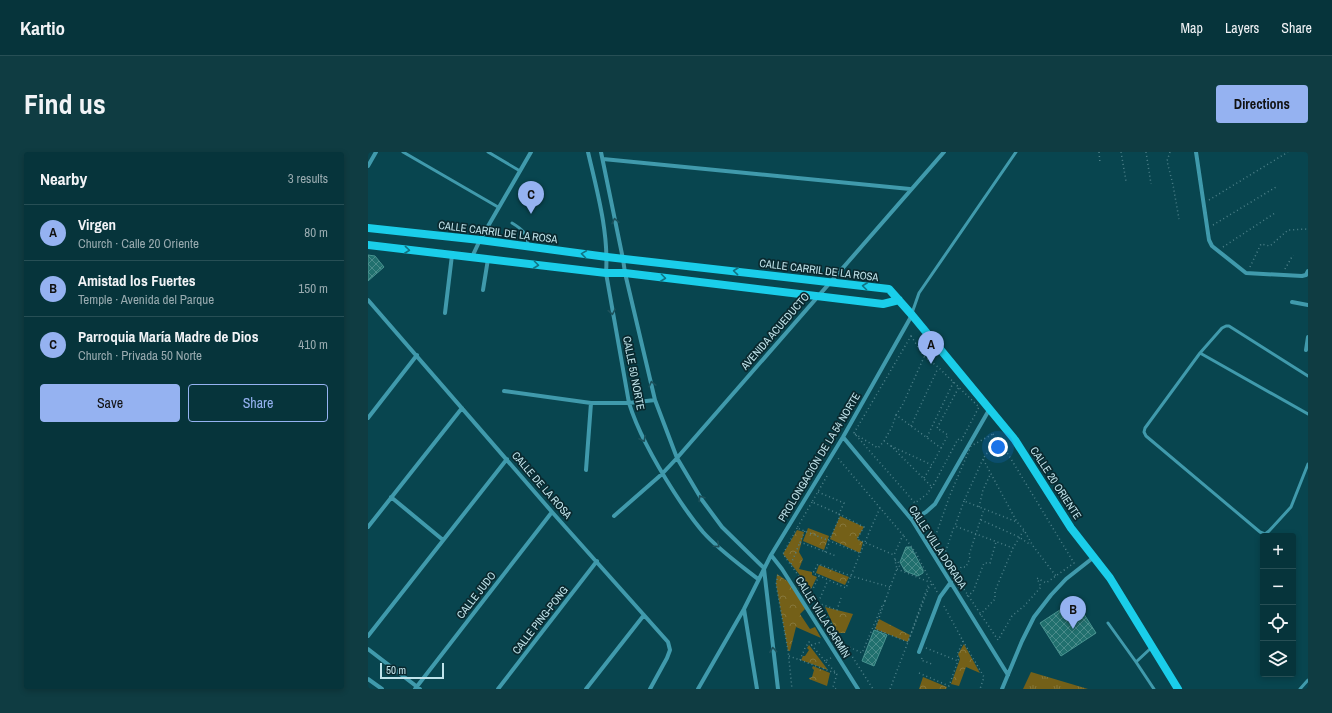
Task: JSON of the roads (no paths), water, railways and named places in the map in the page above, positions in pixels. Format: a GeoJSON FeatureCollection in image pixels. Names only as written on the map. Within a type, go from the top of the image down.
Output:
{"type":"FeatureCollection","features":[{"type":"Feature","properties":{"kind":"main road","name":"CALLE CARRIL DE LA ROSA"},"geometry":{"type":"LineString","coordinates":[[368,228],[889,289],[899,300]]}},
{"type":"Feature","properties":{"kind":"main road"},"geometry":{"type":"LineString","coordinates":[[368,245],[606,273],[625,273],[883,304],[899,300]]}},
{"type":"Feature","properties":{"kind":"main road","name":"CALLE 20 ORIENTE"},"geometry":{"type":"LineString","coordinates":[[899,300],[1015,440],[1071,528],[1110,578],[1178,689]]}},
{"type":"Feature","properties":{"kind":"street"},"geometry":{"type":"LineString","coordinates":[[368,166],[376,152]]}},
{"type":"Feature","properties":{"kind":"street"},"geometry":{"type":"LineString","coordinates":[[472,257],[498,207],[531,152]]}},
{"type":"Feature","properties":{"kind":"street","name":"CALLE 50 NORTE"},"geometry":{"type":"LineString","coordinates":[[588,152],[601,215],[607,257],[606,273],[629,403],[635,423],[662,474],[690,516],[719,548],[758,579]]}},
{"type":"Feature","properties":{"kind":"street","name":"CALLE 50 NORTE"},"geometry":{"type":"LineString","coordinates":[[601,152],[625,273],[655,400],[677,458],[702,500],[722,527],[764,568]]}},
{"type":"Feature","properties":{"kind":"street","name":"AVENIDA ACUEDUCTO"},"geometry":{"type":"LineString","coordinates":[[614,516],[662,474],[677,458],[944,152]]}},
{"type":"Feature","properties":{"kind":"street"},"geometry":{"type":"LineString","coordinates":[[1196,152],[1210,244],[1246,273],[1307,273]]}},
{"type":"Feature","properties":{"kind":"street"},"geometry":{"type":"LineString","coordinates":[[603,159],[910,190]]}},
{"type":"Feature","properties":{"kind":"street"},"geometry":{"type":"LineString","coordinates":[[445,313],[452,254]]}},
{"type":"Feature","properties":{"kind":"street"},"geometry":{"type":"LineString","coordinates":[[484,290],[488,259]]}},
{"type":"Feature","properties":{"kind":"street","name":"CALLE DE LA ROSA"},"geometry":{"type":"LineString","coordinates":[[369,302],[417,355],[552,512],[668,642],[670,650],[650,689]]}},
{"type":"Feature","properties":{"kind":"street"},"geometry":{"type":"LineString","coordinates":[[1292,302],[1308,305]]}},
{"type":"Feature","properties":{"kind":"street","name":"PROLONGACIÓN DE LA 54 NORTE"},"geometry":{"type":"LineString","coordinates":[[698,689],[744,609],[771,555],[843,437],[912,315]]}},
{"type":"Feature","properties":{"kind":"street"},"geometry":{"type":"LineString","coordinates":[[1306,350],[1308,337]]}},
{"type":"Feature","properties":{"kind":"street"},"geometry":{"type":"LineString","coordinates":[[368,418],[417,355]]}},
{"type":"Feature","properties":{"kind":"street"},"geometry":{"type":"LineString","coordinates":[[504,391],[591,403],[629,403],[655,400]]}},
{"type":"Feature","properties":{"kind":"street"},"geometry":{"type":"LineString","coordinates":[[586,470],[591,403]]}},
{"type":"Feature","properties":{"kind":"street"},"geometry":{"type":"LineString","coordinates":[[368,527],[462,408]]}},
{"type":"Feature","properties":{"kind":"street"},"geometry":{"type":"LineString","coordinates":[[912,520],[926,512],[935,504],[989,410]]}},
{"type":"Feature","properties":{"kind":"street","name":"CALLE VILLA DORADA"},"geometry":{"type":"LineString","coordinates":[[843,437],[912,520],[1008,674]]}},
{"type":"Feature","properties":{"kind":"street"},"geometry":{"type":"LineString","coordinates":[[368,636],[507,459]]}},
{"type":"Feature","properties":{"kind":"street"},"geometry":{"type":"LineString","coordinates":[[391,497],[443,540]]}},
{"type":"Feature","properties":{"kind":"street","name":"CALLE JUDO"},"geometry":{"type":"LineString","coordinates":[[417,688],[552,512]]}},
{"type":"Feature","properties":{"kind":"street","name":"CALLE VILLA CARMÍN"},"geometry":{"type":"LineString","coordinates":[[771,555],[782,569],[858,689]]}},
{"type":"Feature","properties":{"kind":"street"},"geometry":{"type":"LineString","coordinates":[[1002,689],[1034,617],[1066,579],[1094,558]]}},
{"type":"Feature","properties":{"kind":"street","name":"CALLE PING-PONG"},"geometry":{"type":"LineString","coordinates":[[498,689],[597,561]]}},
{"type":"Feature","properties":{"kind":"street"},"geometry":{"type":"LineString","coordinates":[[764,568],[778,689]]}},
{"type":"Feature","properties":{"kind":"street"},"geometry":{"type":"LineString","coordinates":[[919,652],[940,598],[952,582]]}},
{"type":"Feature","properties":{"kind":"street"},"geometry":{"type":"LineString","coordinates":[[744,609],[757,689]]}},
{"type":"Feature","properties":{"kind":"street"},"geometry":{"type":"LineString","coordinates":[[586,689],[644,615]]}},
{"type":"Feature","properties":{"kind":"street"},"geometry":{"type":"LineString","coordinates":[[368,649],[417,688]]}},
{"type":"Feature","properties":{"kind":"street"},"geometry":{"type":"LineString","coordinates":[[368,679],[382,689]]}},
{"type":"Feature","properties":{"kind":"lane"},"geometry":{"type":"LineString","coordinates":[[404,152],[498,207]]}},
{"type":"Feature","properties":{"kind":"lane"},"geometry":{"type":"LineString","coordinates":[[488,152],[520,171]]}},
{"type":"Feature","properties":{"kind":"lane"},"geometry":{"type":"LineString","coordinates":[[912,315],[919,293],[1016,152]]}},
{"type":"Feature","properties":{"kind":"lane"},"geometry":{"type":"LineString","coordinates":[[512,223],[526,234],[528,246]]}},
{"type":"Feature","properties":{"kind":"lane"},"geometry":{"type":"LineString","coordinates":[[1308,376],[1229,326],[1226,326],[1222,328],[1200,353],[1145,428],[1144,432],[1146,436],[1260,532],[1265,534],[1291,506],[1306,476],[1308,464]]}},
{"type":"Feature","properties":{"kind":"lane"},"geometry":{"type":"LineString","coordinates":[[1200,353],[1308,414]]}},
{"type":"Feature","properties":{"kind":"lane"},"geometry":{"type":"LineString","coordinates":[[1108,623],[1154,689]]}},
{"type":"Feature","properties":{"kind":"lane"},"geometry":{"type":"LineString","coordinates":[[1136,662],[1152,647]]}},
{"type":"Feature","properties":{"kind":"lane"},"geometry":{"type":"LineString","coordinates":[[1300,689],[1308,680]]}},
{"type":"Feature","properties":{"kind":"place","name":"Parroquia María Madre de Dios"},"geometry":{"type":"Point","coordinates":[531,214]}},
{"type":"Feature","properties":{"kind":"place","name":"Virgen"},"geometry":{"type":"Point","coordinates":[931,364]}},
{"type":"Feature","properties":{"kind":"place","name":"Amistad los Fuertes"},"geometry":{"type":"Point","coordinates":[1073,629]}}]}
